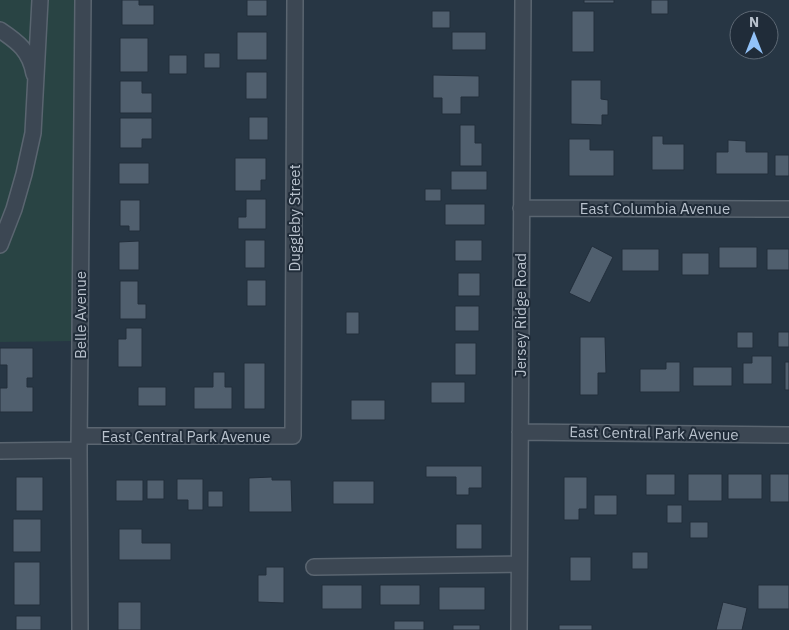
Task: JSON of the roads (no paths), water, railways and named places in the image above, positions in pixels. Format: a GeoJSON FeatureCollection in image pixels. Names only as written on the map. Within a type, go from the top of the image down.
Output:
{"type":"FeatureCollection","features":[{"type":"Feature","properties":{"kind":"street"},"geometry":{"type":"LineString","coordinates":[[35,80],[40,0]]}},
{"type":"Feature","properties":{"kind":"street","name":"Belle Avenue"},"geometry":{"type":"LineString","coordinates":[[80,630],[79,443],[83,0]]}},
{"type":"Feature","properties":{"kind":"street","name":"Duggleby Street"},"geometry":{"type":"LineString","coordinates":[[293,436],[295,0]]}},
{"type":"Feature","properties":{"kind":"street","name":"Jersey Ridge Road"},"geometry":{"type":"LineString","coordinates":[[519,630],[523,0]]}},
{"type":"Feature","properties":{"kind":"street"},"geometry":{"type":"LineString","coordinates":[[0,30],[19,42],[28,55],[33,66],[36,103],[33,133],[26,166],[14,210],[0,245]]}},
{"type":"Feature","properties":{"kind":"street","name":"East Columbia Avenue"},"geometry":{"type":"LineString","coordinates":[[521,208],[789,209]]}},
{"type":"Feature","properties":{"kind":"street","name":"East Central Park Avenue"},"geometry":{"type":"LineString","coordinates":[[520,432],[789,434]]}},
{"type":"Feature","properties":{"kind":"street","name":"East Central Park Avenue"},"geometry":{"type":"LineString","coordinates":[[0,451],[79,443],[293,436]]}},
{"type":"Feature","properties":{"kind":"street"},"geometry":{"type":"LineString","coordinates":[[314,568],[519,564]]}}]}
